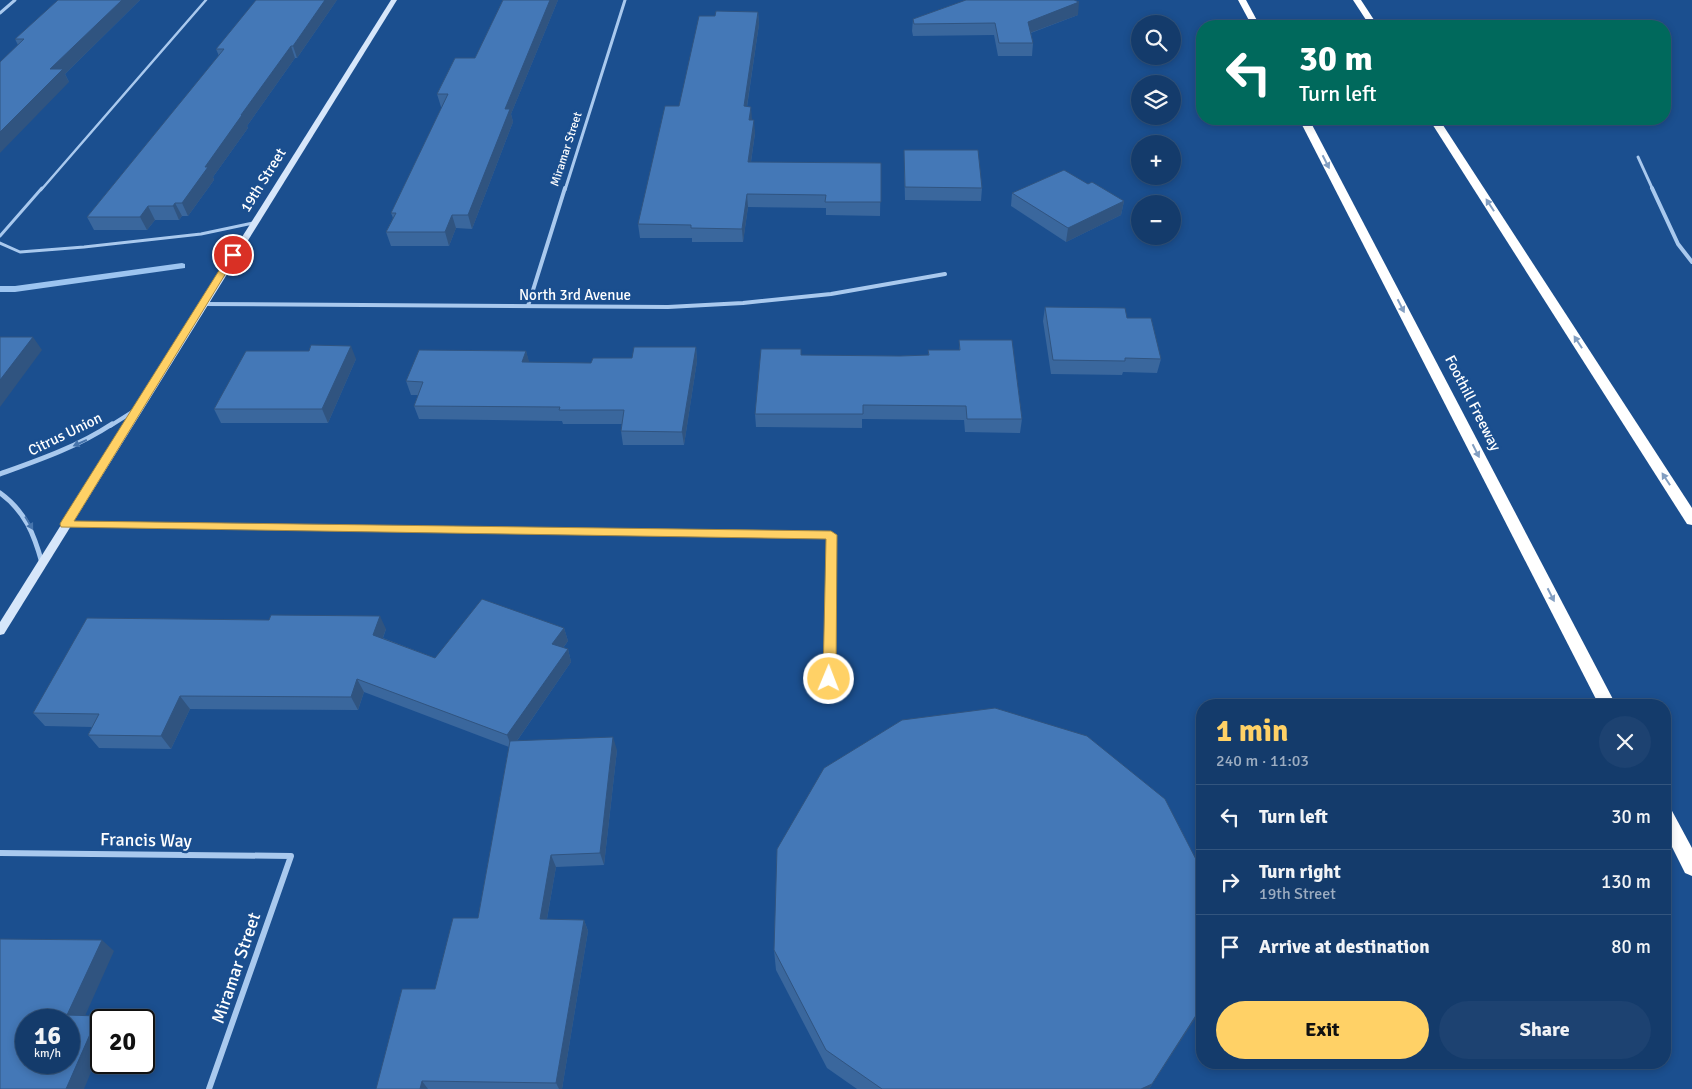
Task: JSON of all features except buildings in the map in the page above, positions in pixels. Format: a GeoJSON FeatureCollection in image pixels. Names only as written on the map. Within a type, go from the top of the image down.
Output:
{"type":"FeatureCollection","features":[{"type":"Feature","properties":{"kind":"highway"},"geometry":{"type":"LineString","coordinates":[[1242,0],[1253,20]]}},
{"type":"Feature","properties":{"kind":"highway"},"geometry":{"type":"LineString","coordinates":[[1357,0],[1370,20]]}},
{"type":"Feature","properties":{"kind":"highway","name":"Foothill Freeway"},"geometry":{"type":"LineString","coordinates":[[1307,125],[1605,699]]}},
{"type":"Feature","properties":{"kind":"highway"},"geometry":{"type":"LineString","coordinates":[[1438,125],[1692,520]]}},
{"type":"Feature","properties":{"kind":"highway"},"geometry":{"type":"LineString","coordinates":[[1671,827],[1692,867]]}},
{"type":"Feature","properties":{"kind":"main road","name":"19th Street"},"geometry":{"type":"LineString","coordinates":[[0,631],[202,304],[394,0]]}},
{"type":"Feature","properties":{"kind":"street"},"geometry":{"type":"LineString","coordinates":[[0,13],[15,0]]}},
{"type":"Feature","properties":{"kind":"street","name":"Miramar Street"},"geometry":{"type":"LineString","coordinates":[[528,306],[625,0]]}},
{"type":"Feature","properties":{"kind":"street"},"geometry":{"type":"LineString","coordinates":[[1638,157],[1678,244],[1692,262]]}},
{"type":"Feature","properties":{"kind":"street","name":"North 3rd Avenue"},"geometry":{"type":"LineString","coordinates":[[202,304],[668,306],[743,303],[832,294],[945,274]]}},
{"type":"Feature","properties":{"kind":"street","name":"Citrus Union"},"geometry":{"type":"LineString","coordinates":[[0,474],[54,455],[90,439],[137,409]]}},
{"type":"Feature","properties":{"kind":"street"},"geometry":{"type":"LineString","coordinates":[[0,494],[20,510],[34,531],[42,563]]}},
{"type":"Feature","properties":{"kind":"street","name":"Francis Way"},"geometry":{"type":"LineString","coordinates":[[0,853],[291,856]]}},
{"type":"Feature","properties":{"kind":"street","name":"Miramar Street"},"geometry":{"type":"LineString","coordinates":[[209,1089],[291,856]]}},
{"type":"Feature","properties":{"kind":"lane"},"geometry":{"type":"LineString","coordinates":[[0,236],[206,0]]}},
{"type":"Feature","properties":{"kind":"lane"},"geometry":{"type":"LineString","coordinates":[[0,243],[20,252],[84,247],[201,234],[253,223]]}},
{"type":"Feature","properties":{"kind":"lane"},"geometry":{"type":"LineString","coordinates":[[65,524],[831,535],[829,679]]}},
{"type":"Feature","properties":{"kind":"waterway"},"geometry":{"type":"LineString","coordinates":[[0,289],[15,289],[182,266]]}},
{"type":"Feature","properties":{"kind":"route"},"geometry":{"type":"LineString","coordinates":[[233,255],[65,524],[831,535],[829,679]]}}]}
